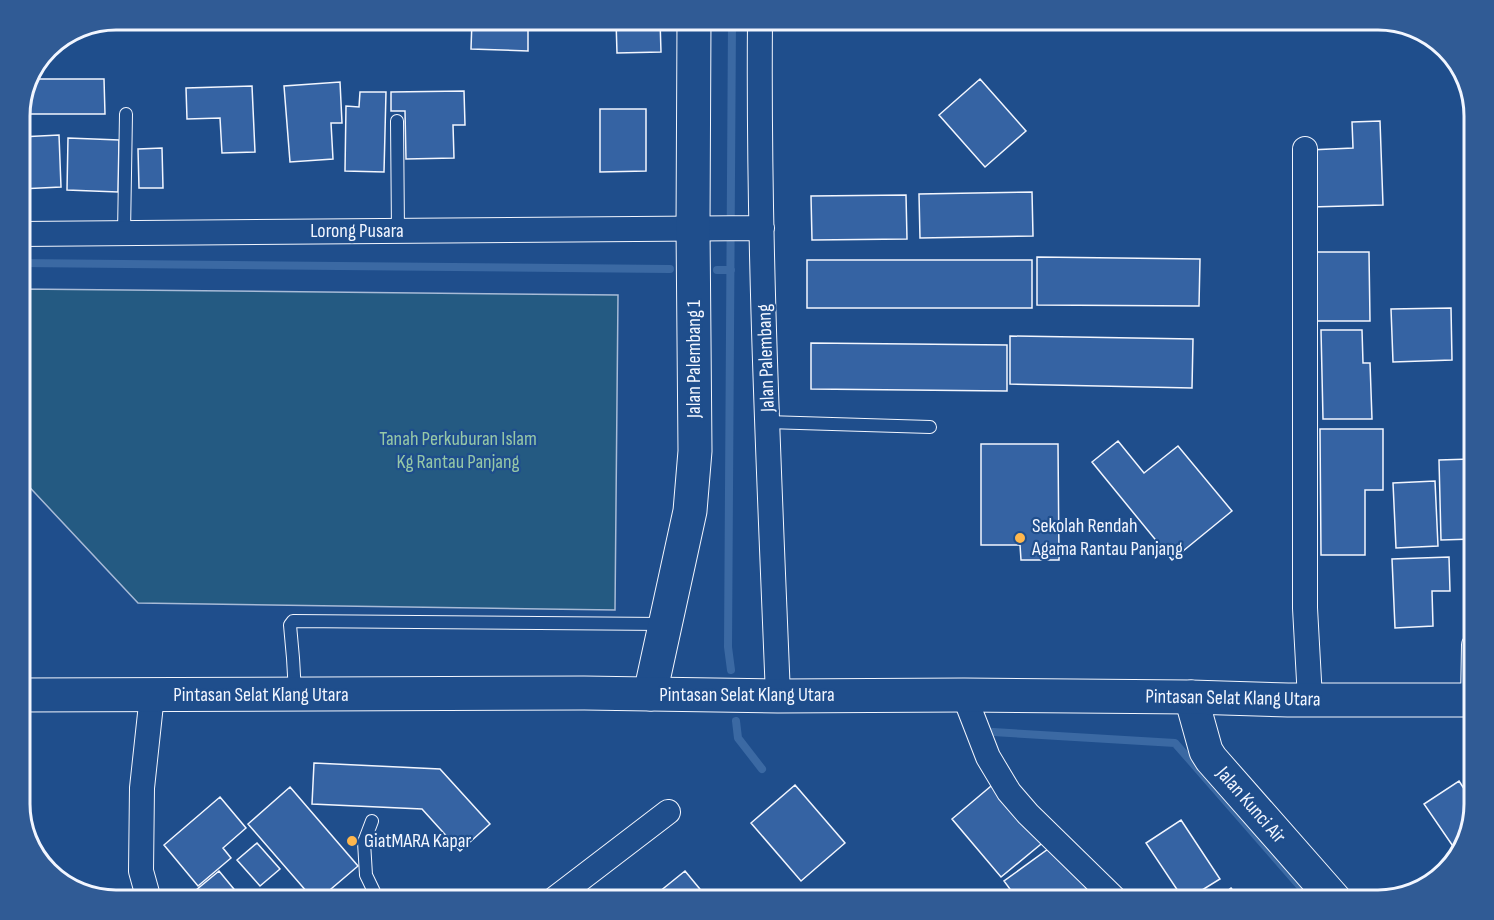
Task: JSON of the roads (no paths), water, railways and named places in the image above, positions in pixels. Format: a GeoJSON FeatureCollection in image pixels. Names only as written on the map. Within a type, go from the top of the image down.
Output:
{"type":"FeatureCollection","features":[{"type":"Feature","properties":{"kind":"main road","name":"Jalan Palembang 1"},"geometry":{"type":"LineString","coordinates":[[650,694],[690,511],[695,451],[700,228],[694,30]]}},
{"type":"Feature","properties":{"kind":"main road","name":"Pintasan Selat Klang Utara"},"geometry":{"type":"LineString","coordinates":[[30,695],[964,695],[1464,700]]}},
{"type":"Feature","properties":{"kind":"main road","name":"Jalan Kunci Air"},"geometry":{"type":"LineString","coordinates":[[1191,697],[1206,751],[1211,759],[1326,890]]}},
{"type":"Feature","properties":{"kind":"street","name":"Jalan Palembang"},"geometry":{"type":"LineString","coordinates":[[760,30],[753,228],[767,422],[778,696]]}},
{"type":"Feature","properties":{"kind":"street"},"geometry":{"type":"LineString","coordinates":[[1305,149],[1306,619],[1310,699]]}},
{"type":"Feature","properties":{"kind":"street","name":"Lorong Pusara"},"geometry":{"type":"LineString","coordinates":[[30,234],[753,228]]}},
{"type":"Feature","properties":{"kind":"street"},"geometry":{"type":"LineString","coordinates":[[146,890],[141,871],[142,788],[152,695]]}},
{"type":"Feature","properties":{"kind":"street"},"geometry":{"type":"LineString","coordinates":[[964,695],[988,757],[1009,792],[1028,814],[1106,890]]}},
{"type":"Feature","properties":{"kind":"street"},"geometry":{"type":"LineString","coordinates":[[566,890],[668,812]]}},
{"type":"Feature","properties":{"kind":"lane"},"geometry":{"type":"LineString","coordinates":[[124,233],[126,114]]}},
{"type":"Feature","properties":{"kind":"lane"},"geometry":{"type":"LineString","coordinates":[[397,122],[398,231]]}},
{"type":"Feature","properties":{"kind":"lane"},"geometry":{"type":"LineString","coordinates":[[767,422],[930,427]]}},
{"type":"Feature","properties":{"kind":"lane"},"geometry":{"type":"LineString","coordinates":[[295,694],[290,625],[293,621],[665,624]]}},
{"type":"Feature","properties":{"kind":"lane"},"geometry":{"type":"LineString","coordinates":[[372,822],[364,842],[366,875],[373,890]]}},
{"type":"Feature","properties":{"kind":"waterway"},"geometry":{"type":"LineString","coordinates":[[731,670],[728,647],[732,30]]}},
{"type":"Feature","properties":{"kind":"waterway"},"geometry":{"type":"LineString","coordinates":[[30,263],[670,269]]}},
{"type":"Feature","properties":{"kind":"waterway"},"geometry":{"type":"LineString","coordinates":[[717,270],[731,270]]}},
{"type":"Feature","properties":{"kind":"waterway"},"geometry":{"type":"LineString","coordinates":[[736,721],[738,738],[762,769]]}},
{"type":"Feature","properties":{"kind":"waterway"},"geometry":{"type":"LineString","coordinates":[[993,732],[1175,743],[1303,890]]}},
{"type":"Feature","properties":{"kind":"place","name":"Sekolah Rendah Agama Rantau Panjang"},"geometry":{"type":"Point","coordinates":[1020,538]}},
{"type":"Feature","properties":{"kind":"place","name":"GiatMARA Kapar"},"geometry":{"type":"Point","coordinates":[352,841]}},
{"type":"Feature","properties":{"kind":"park label","name":"Tanah Perkuburan Islam Kg Rantau Panjang"},"geometry":{"type":"Point","coordinates":[458,450]}}]}
